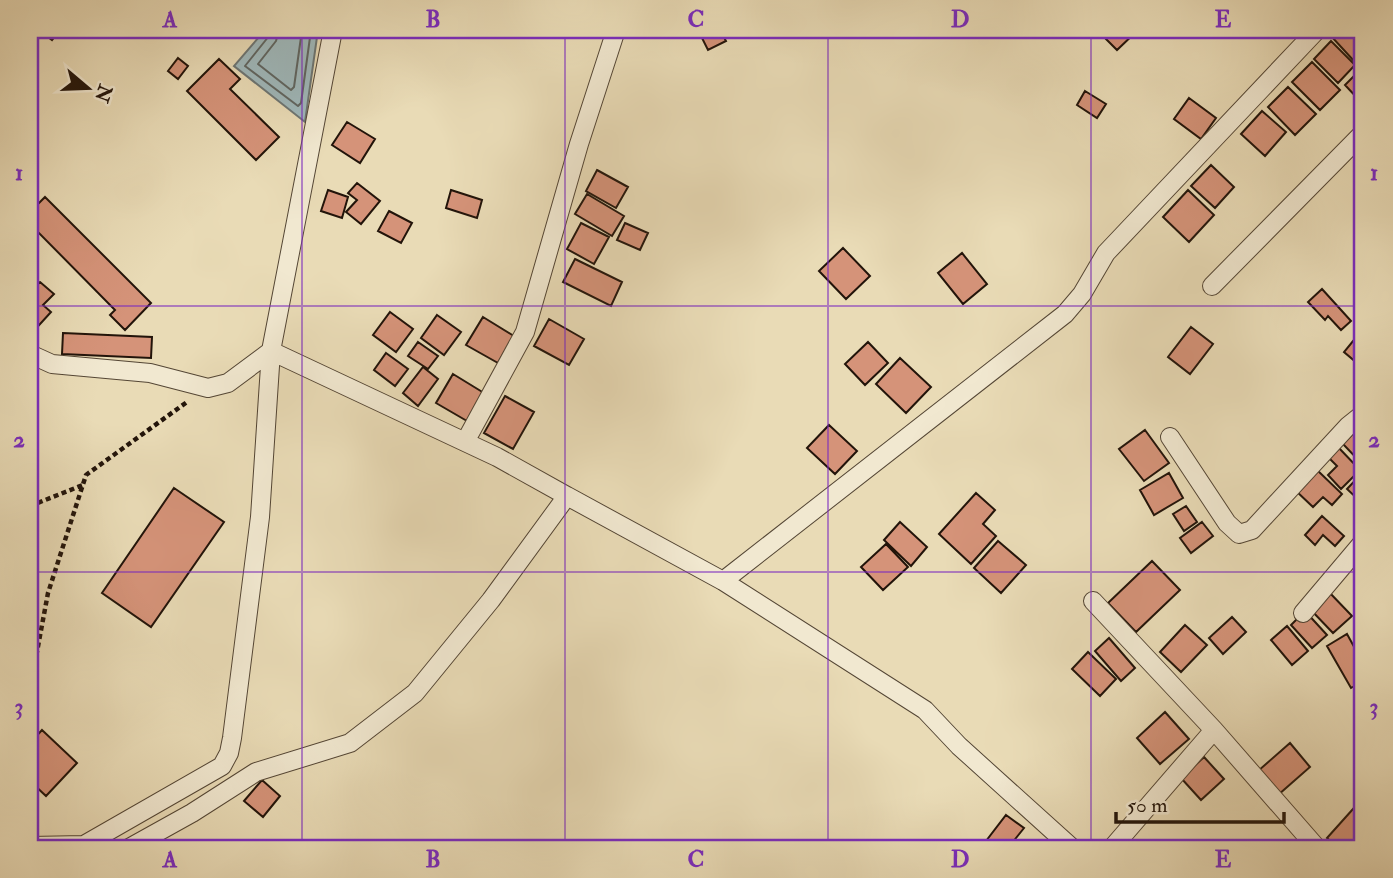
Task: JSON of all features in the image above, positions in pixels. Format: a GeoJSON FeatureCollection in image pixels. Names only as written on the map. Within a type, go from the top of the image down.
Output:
{"type":"FeatureCollection","features":[{"type":"Feature","properties":{"kind":"street"},"geometry":{"type":"LineString","coordinates":[[30,846],[83,845],[222,766],[226,760],[232,738],[260,517],[271,351],[332,30]]}},
{"type":"Feature","properties":{"kind":"street"},"geometry":{"type":"LineString","coordinates":[[465,442],[525,332],[575,157],[616,30]]}},
{"type":"Feature","properties":{"kind":"street"},"geometry":{"type":"LineString","coordinates":[[723,581],[1065,314],[1082,294],[1106,253],[1317,30]]}},
{"type":"Feature","properties":{"kind":"street"},"geometry":{"type":"LineString","coordinates":[[1212,286],[1363,133]]}},
{"type":"Feature","properties":{"kind":"street"},"geometry":{"type":"LineString","coordinates":[[30,354],[52,364],[150,373],[208,388],[228,383],[271,351]]}},
{"type":"Feature","properties":{"kind":"street"},"geometry":{"type":"LineString","coordinates":[[271,351],[497,457],[723,581],[925,710],[959,746],[1072,848]]}},
{"type":"Feature","properties":{"kind":"street"},"geometry":{"type":"LineString","coordinates":[[1170,437],[1227,523],[1239,534],[1252,530],[1348,426],[1363,414]]}},
{"type":"Feature","properties":{"kind":"street"},"geometry":{"type":"LineString","coordinates":[[129,848],[192,814],[256,772],[350,743],[415,693],[491,600],[567,496]]}},
{"type":"Feature","properties":{"kind":"street"},"geometry":{"type":"LineString","coordinates":[[1303,613],[1363,542]]}},
{"type":"Feature","properties":{"kind":"street"},"geometry":{"type":"LineString","coordinates":[[1093,601],[1214,730],[1317,848]]}},
{"type":"Feature","properties":{"kind":"street"},"geometry":{"type":"LineString","coordinates":[[1112,848],[1214,730]]}},
{"type":"Feature","properties":{"kind":"path"},"geometry":{"type":"LineString","coordinates":[[30,689],[48,593],[86,475],[208,388]]}},
{"type":"Feature","properties":{"kind":"path"},"geometry":{"type":"LineString","coordinates":[[30,506],[83,485]]}},
{"type":"Feature","properties":{"kind":"water"},"geometry":{"type":"Polygon","coordinates":[[[265,30],[318,30],[305,122],[234,66],[265,30]]]}},
{"type":"Feature","properties":{"kind":"building"},"geometry":{"type":"Polygon","coordinates":[[[39,30],[60,30],[52,40],[39,30]]]}},
{"type":"Feature","properties":{"kind":"building"},"geometry":{"type":"Polygon","coordinates":[[[698,30],[720,30],[726,41],[708,50],[698,30]]]}},
{"type":"Feature","properties":{"kind":"building"},"geometry":{"type":"Polygon","coordinates":[[[1097,30],[1138,30],[1117,50],[1097,30]]]}},
{"type":"Feature","properties":{"kind":"building"},"geometry":{"type":"Polygon","coordinates":[[[1337,30],[1350,30],[1363,44],[1363,53],[1354,61],[1331,36],[1337,30]]]}},
{"type":"Feature","properties":{"kind":"building"},"geometry":{"type":"Polygon","coordinates":[[[1331,41],[1355,65],[1338,83],[1314,59],[1331,41]]]}},
{"type":"Feature","properties":{"kind":"building"},"geometry":{"type":"Polygon","coordinates":[[[178,58],[188,66],[178,79],[168,71],[178,58]]]}},
{"type":"Feature","properties":{"kind":"building"},"geometry":{"type":"Polygon","coordinates":[[[219,59],[240,79],[230,89],[279,137],[256,160],[187,91],[219,59]]]}},
{"type":"Feature","properties":{"kind":"building"},"geometry":{"type":"Polygon","coordinates":[[[1312,62],[1340,90],[1320,110],[1292,82],[1312,62]]]}},
{"type":"Feature","properties":{"kind":"building"},"geometry":{"type":"Polygon","coordinates":[[[1359,71],[1363,75],[1363,98],[1360,101],[1345,85],[1359,71]]]}},
{"type":"Feature","properties":{"kind":"building"},"geometry":{"type":"Polygon","coordinates":[[[1288,87],[1316,114],[1295,135],[1268,107],[1288,87]]]}},
{"type":"Feature","properties":{"kind":"building"},"geometry":{"type":"Polygon","coordinates":[[[1085,91],[1106,104],[1097,118],[1077,105],[1085,91]]]}},
{"type":"Feature","properties":{"kind":"building"},"geometry":{"type":"Polygon","coordinates":[[[1189,98],[1216,118],[1201,139],[1174,119],[1189,98]]]}},
{"type":"Feature","properties":{"kind":"building"},"geometry":{"type":"Polygon","coordinates":[[[1262,111],[1286,132],[1265,156],[1241,134],[1262,111]]]}},
{"type":"Feature","properties":{"kind":"building"},"geometry":{"type":"Polygon","coordinates":[[[347,122],[375,139],[360,163],[332,145],[347,122]]]}},
{"type":"Feature","properties":{"kind":"building"},"geometry":{"type":"Polygon","coordinates":[[[1211,165],[1234,187],[1215,208],[1191,186],[1211,165]]]}},
{"type":"Feature","properties":{"kind":"building"},"geometry":{"type":"Polygon","coordinates":[[[597,170],[628,187],[616,208],[586,191],[597,170]]]}},
{"type":"Feature","properties":{"kind":"building"},"geometry":{"type":"Polygon","coordinates":[[[357,183],[380,201],[361,224],[346,212],[357,200],[348,193],[357,183]]]}},
{"type":"Feature","properties":{"kind":"building"},"geometry":{"type":"Polygon","coordinates":[[[328,190],[348,197],[342,218],[321,211],[328,190]]]}},
{"type":"Feature","properties":{"kind":"building"},"geometry":{"type":"Polygon","coordinates":[[[451,190],[482,200],[477,218],[446,208],[451,190]]]}},
{"type":"Feature","properties":{"kind":"building"},"geometry":{"type":"Polygon","coordinates":[[[1188,190],[1214,215],[1189,242],[1163,217],[1188,190]]]}},
{"type":"Feature","properties":{"kind":"building"},"geometry":{"type":"Polygon","coordinates":[[[587,194],[624,216],[612,236],[575,214],[587,194]]]}},
{"type":"Feature","properties":{"kind":"building"},"geometry":{"type":"Polygon","coordinates":[[[45,197],[151,303],[125,330],[110,315],[115,310],[36,230],[30,234],[30,212],[45,197]]]}},
{"type":"Feature","properties":{"kind":"building"},"geometry":{"type":"Polygon","coordinates":[[[389,211],[412,223],[401,243],[378,231],[389,211]]]}},
{"type":"Feature","properties":{"kind":"building"},"geometry":{"type":"Polygon","coordinates":[[[581,223],[609,237],[594,264],[567,249],[581,223]]]}},
{"type":"Feature","properties":{"kind":"building"},"geometry":{"type":"Polygon","coordinates":[[[625,223],[648,233],[640,250],[617,240],[625,223]]]}},
{"type":"Feature","properties":{"kind":"building"},"geometry":{"type":"Polygon","coordinates":[[[843,248],[870,276],[846,299],[819,271],[843,248]]]}},
{"type":"Feature","properties":{"kind":"building"},"geometry":{"type":"Polygon","coordinates":[[[962,253],[987,284],[963,304],[938,273],[962,253]]]}},
{"type":"Feature","properties":{"kind":"building"},"geometry":{"type":"Polygon","coordinates":[[[575,259],[622,282],[611,306],[563,282],[575,259]]]}},
{"type":"Feature","properties":{"kind":"building"},"geometry":{"type":"Polygon","coordinates":[[[40,282],[54,294],[43,305],[51,312],[31,334],[30,284],[34,288],[40,282]]]}},
{"type":"Feature","properties":{"kind":"building"},"geometry":{"type":"Polygon","coordinates":[[[1322,289],[1351,321],[1341,330],[1328,316],[1325,320],[1308,302],[1322,289]]]}},
{"type":"Feature","properties":{"kind":"building"},"geometry":{"type":"Polygon","coordinates":[[[390,312],[413,329],[396,352],[373,335],[390,312]]]}},
{"type":"Feature","properties":{"kind":"building"},"geometry":{"type":"Polygon","coordinates":[[[437,315],[461,332],[444,355],[421,338],[437,315]]]}},
{"type":"Feature","properties":{"kind":"building"},"geometry":{"type":"Polygon","coordinates":[[[483,317],[514,336],[498,363],[466,345],[483,317]]]}},
{"type":"Feature","properties":{"kind":"building"},"geometry":{"type":"Polygon","coordinates":[[[549,319],[584,339],[569,365],[534,346],[549,319]]]}},
{"type":"Feature","properties":{"kind":"building"},"geometry":{"type":"Polygon","coordinates":[[[1191,327],[1213,344],[1190,374],[1168,357],[1191,327]]]}},
{"type":"Feature","properties":{"kind":"building"},"geometry":{"type":"Polygon","coordinates":[[[63,333],[152,337],[151,358],[62,354],[63,333]]]}},
{"type":"Feature","properties":{"kind":"building"},"geometry":{"type":"Polygon","coordinates":[[[1358,335],[1363,339],[1363,368],[1344,352],[1358,335]]]}},
{"type":"Feature","properties":{"kind":"building"},"geometry":{"type":"Polygon","coordinates":[[[418,342],[438,356],[428,369],[408,356],[418,342]]]}},
{"type":"Feature","properties":{"kind":"building"},"geometry":{"type":"Polygon","coordinates":[[[868,342],[888,363],[865,385],[845,364],[868,342]]]}},
{"type":"Feature","properties":{"kind":"building"},"geometry":{"type":"Polygon","coordinates":[[[386,353],[408,369],[395,386],[374,370],[386,353]]]}},
{"type":"Feature","properties":{"kind":"building"},"geometry":{"type":"Polygon","coordinates":[[[900,358],[931,387],[906,413],[876,384],[900,358]]]}},
{"type":"Feature","properties":{"kind":"building"},"geometry":{"type":"Polygon","coordinates":[[[423,367],[438,379],[418,406],[403,393],[423,367]]]}},
{"type":"Feature","properties":{"kind":"building"},"geometry":{"type":"Polygon","coordinates":[[[453,374],[484,393],[467,421],[436,403],[453,374]]]}},
{"type":"Feature","properties":{"kind":"building"},"geometry":{"type":"Polygon","coordinates":[[[505,396],[534,412],[513,449],[484,433],[505,396]]]}},
{"type":"Feature","properties":{"kind":"building"},"geometry":{"type":"Polygon","coordinates":[[[829,425],[857,451],[835,474],[807,448],[829,425]]]}},
{"type":"Feature","properties":{"kind":"building"},"geometry":{"type":"Polygon","coordinates":[[[1360,426],[1363,429],[1363,465],[1343,444],[1360,426]]]}},
{"type":"Feature","properties":{"kind":"building"},"geometry":{"type":"Polygon","coordinates":[[[1145,430],[1169,463],[1144,481],[1119,449],[1145,430]]]}},
{"type":"Feature","properties":{"kind":"building"},"geometry":{"type":"Polygon","coordinates":[[[1338,447],[1360,470],[1341,489],[1328,475],[1337,466],[1328,457],[1338,447]]]}},
{"type":"Feature","properties":{"kind":"building"},"geometry":{"type":"Polygon","coordinates":[[[1316,469],[1342,494],[1332,505],[1323,497],[1313,507],[1295,490],[1316,469]]]}},
{"type":"Feature","properties":{"kind":"building"},"geometry":{"type":"Polygon","coordinates":[[[1363,472],[1363,504],[1347,489],[1363,472]]]}},
{"type":"Feature","properties":{"kind":"building"},"geometry":{"type":"Polygon","coordinates":[[[1169,473],[1183,498],[1154,515],[1140,490],[1169,473]]]}},
{"type":"Feature","properties":{"kind":"building"},"geometry":{"type":"Polygon","coordinates":[[[174,488],[224,522],[151,627],[102,593],[174,488]]]}},
{"type":"Feature","properties":{"kind":"building"},"geometry":{"type":"Polygon","coordinates":[[[976,493],[995,510],[983,524],[996,536],[971,564],[939,534],[976,493]]]}},
{"type":"Feature","properties":{"kind":"building"},"geometry":{"type":"Polygon","coordinates":[[[1186,506],[1197,522],[1184,531],[1173,514],[1186,506]]]}},
{"type":"Feature","properties":{"kind":"building"},"geometry":{"type":"Polygon","coordinates":[[[1322,516],[1344,536],[1335,546],[1323,535],[1315,545],[1305,535],[1322,516]]]}},
{"type":"Feature","properties":{"kind":"building"},"geometry":{"type":"Polygon","coordinates":[[[900,522],[927,547],[911,566],[884,540],[900,522]]]}},
{"type":"Feature","properties":{"kind":"building"},"geometry":{"type":"Polygon","coordinates":[[[1202,522],[1213,536],[1191,553],[1180,538],[1202,522]]]}},
{"type":"Feature","properties":{"kind":"building"},"geometry":{"type":"Polygon","coordinates":[[[998,541],[1026,565],[1001,593],[974,568],[998,541]]]}},
{"type":"Feature","properties":{"kind":"building"},"geometry":{"type":"Polygon","coordinates":[[[886,544],[908,567],[883,590],[861,567],[886,544]]]}},
{"type":"Feature","properties":{"kind":"building"},"geometry":{"type":"Polygon","coordinates":[[[1152,561],[1180,590],[1136,632],[1108,603],[1152,561]]]}},
{"type":"Feature","properties":{"kind":"building"},"geometry":{"type":"Polygon","coordinates":[[[1328,591],[1352,616],[1333,633],[1310,609],[1328,591]]]}},
{"type":"Feature","properties":{"kind":"building"},"geometry":{"type":"Polygon","coordinates":[[[1305,611],[1327,635],[1312,648],[1291,625],[1305,611]]]}},
{"type":"Feature","properties":{"kind":"building"},"geometry":{"type":"Polygon","coordinates":[[[1232,617],[1246,632],[1223,654],[1209,638],[1232,617]]]}},
{"type":"Feature","properties":{"kind":"building"},"geometry":{"type":"Polygon","coordinates":[[[1185,625],[1207,645],[1181,672],[1160,652],[1185,625]]]}},
{"type":"Feature","properties":{"kind":"building"},"geometry":{"type":"Polygon","coordinates":[[[1287,626],[1308,651],[1292,665],[1271,640],[1287,626]]]}},
{"type":"Feature","properties":{"kind":"building"},"geometry":{"type":"Polygon","coordinates":[[[1347,634],[1363,663],[1363,681],[1351,688],[1327,646],[1347,634]]]}},
{"type":"Feature","properties":{"kind":"building"},"geometry":{"type":"Polygon","coordinates":[[[1109,638],[1135,668],[1121,681],[1095,651],[1109,638]]]}},
{"type":"Feature","properties":{"kind":"building"},"geometry":{"type":"Polygon","coordinates":[[[1088,652],[1116,679],[1100,696],[1072,669],[1088,652]]]}},
{"type":"Feature","properties":{"kind":"building"},"geometry":{"type":"Polygon","coordinates":[[[1165,712],[1189,739],[1160,764],[1137,738],[1165,712]]]}},
{"type":"Feature","properties":{"kind":"building"},"geometry":{"type":"Polygon","coordinates":[[[42,730],[77,763],[46,796],[30,781],[30,743],[42,730]]]}},
{"type":"Feature","properties":{"kind":"building"},"geometry":{"type":"Polygon","coordinates":[[[1290,743],[1310,767],[1278,795],[1258,771],[1290,743]]]}},
{"type":"Feature","properties":{"kind":"building"},"geometry":{"type":"Polygon","coordinates":[[[1204,757],[1224,779],[1201,800],[1181,778],[1204,757]]]}},
{"type":"Feature","properties":{"kind":"building"},"geometry":{"type":"Polygon","coordinates":[[[262,780],[280,796],[263,817],[244,801],[262,780]]]}},
{"type":"Feature","properties":{"kind":"building"},"geometry":{"type":"Polygon","coordinates":[[[1353,809],[1363,818],[1363,842],[1358,848],[1338,848],[1327,838],[1353,809]]]}},
{"type":"Feature","properties":{"kind":"building"},"geometry":{"type":"Polygon","coordinates":[[[1006,815],[1024,828],[1008,848],[995,848],[986,841],[1006,815]]]}},
{"type":"Feature","properties":{"kind":"building"},"geometry":{"type":"Polygon","coordinates":[[[236,842],[269,845],[269,848],[236,848],[236,842]]]}}]}
